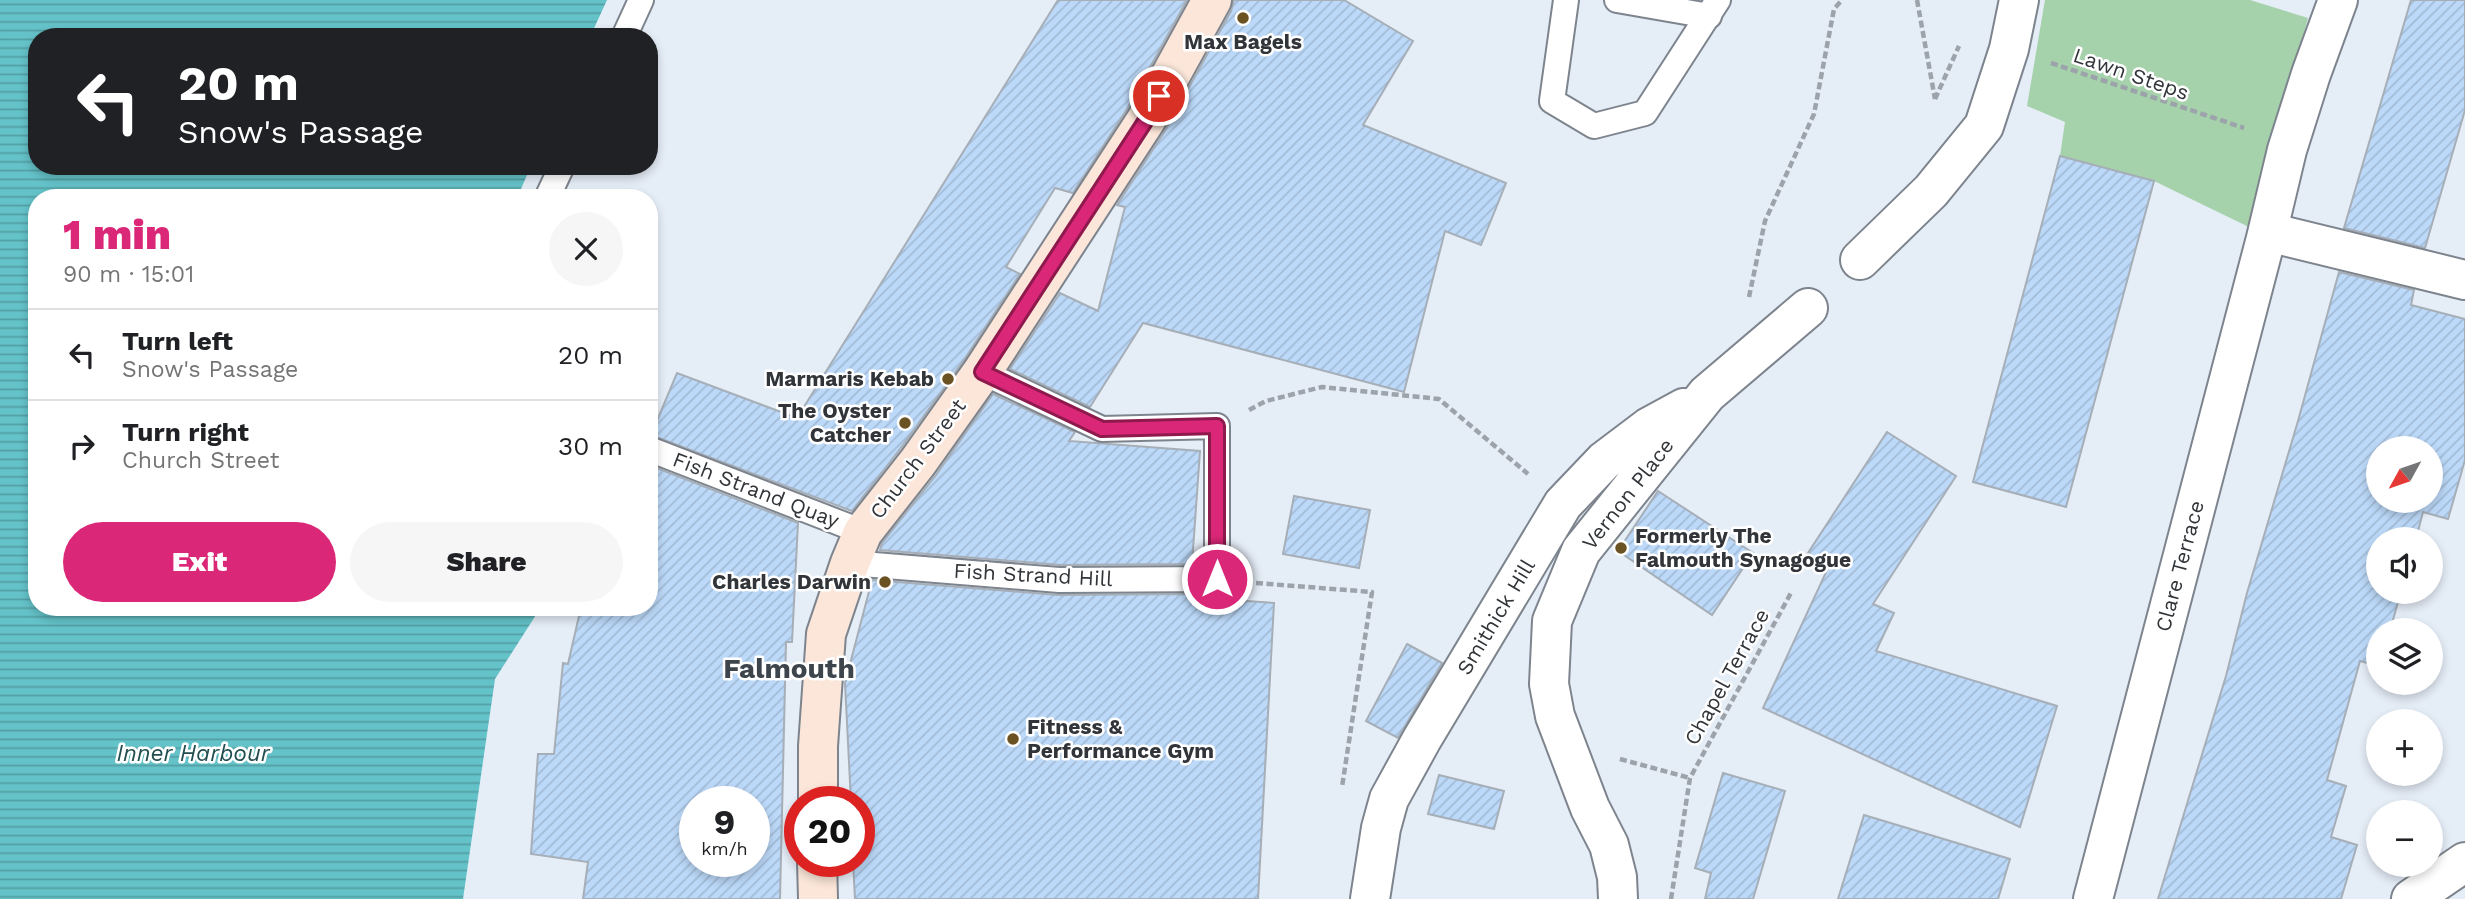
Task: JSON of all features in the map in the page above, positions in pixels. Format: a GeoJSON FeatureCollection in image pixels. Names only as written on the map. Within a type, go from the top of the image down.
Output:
{"type":"FeatureCollection","features":[{"type":"Feature","properties":{"kind":"street","name":"Church Street"},"geometry":{"type":"LineString","coordinates":[[818,786],[818,746],[826,634],[856,548],[982,372],[1146,120],[1212,0]]}},
{"type":"Feature","properties":{"kind":"street"},"geometry":{"type":"LineString","coordinates":[[1860,260],[1931,191],[1984,126],[2009,49],[2019,0]]}},
{"type":"Feature","properties":{"kind":"street","name":"Clare Terrace"},"geometry":{"type":"LineString","coordinates":[[2093,899],[2268,232],[2287,150],[2338,0]]}},
{"type":"Feature","properties":{"kind":"street"},"geometry":{"type":"LineString","coordinates":[[2268,232],[2465,280]]}},
{"type":"Feature","properties":{"kind":"street","name":"Vernon Place"},"geometry":{"type":"LineString","coordinates":[[1618,899],[1617,877],[1609,845],[1590,808],[1555,716],[1549,684],[1552,621],[1581,551],[1707,394],[1808,309]]}},
{"type":"Feature","properties":{"kind":"street","name":"Smithick Hill"},"geometry":{"type":"LineString","coordinates":[[1370,899],[1381,828],[1389,799],[1422,738],[1563,504],[1613,454],[1649,427],[1707,394]]}},
{"type":"Feature","properties":{"kind":"street"},"geometry":{"type":"LineString","coordinates":[[1593,899],[1609,845]]}},
{"type":"Feature","properties":{"kind":"street"},"geometry":{"type":"LineString","coordinates":[[2411,899],[2465,862]]}},
{"type":"Feature","properties":{"kind":"street"},"geometry":{"type":"LineString","coordinates":[[817,877],[818,899]]}},
{"type":"Feature","properties":{"kind":"lane"},"geometry":{"type":"LineString","coordinates":[[628,28],[641,0]]}},
{"type":"Feature","properties":{"kind":"lane"},"geometry":{"type":"LineString","coordinates":[[1566,0],[1552,101],[1594,126],[1646,113],[1714,8],[1617,0]]}},
{"type":"Feature","properties":{"kind":"lane"},"geometry":{"type":"LineString","coordinates":[[982,372],[1102,429],[1217,426],[1217,579]]}},
{"type":"Feature","properties":{"kind":"lane","name":"Fish Strand Quay"},"geometry":{"type":"LineString","coordinates":[[658,453],[856,548]]}},
{"type":"Feature","properties":{"kind":"lane","name":"Fish Strand Hill"},"geometry":{"type":"LineString","coordinates":[[856,548],[1059,580],[1217,579]]}},
{"type":"Feature","properties":{"kind":"path"},"geometry":{"type":"LineString","coordinates":[[1755,353],[1748,303],[1765,221],[1814,114],[1834,9],[1842,0]]}},
{"type":"Feature","properties":{"kind":"path"},"geometry":{"type":"LineString","coordinates":[[1917,0],[1935,99]]}},
{"type":"Feature","properties":{"kind":"path","name":"Lawn Steps"},"geometry":{"type":"LineString","coordinates":[[2009,49],[2244,128]]}},
{"type":"Feature","properties":{"kind":"path"},"geometry":{"type":"LineString","coordinates":[[1217,426],[1266,401],[1322,387],[1439,399],[1563,504]]}},
{"type":"Feature","properties":{"kind":"path"},"geometry":{"type":"LineString","coordinates":[[1217,579],[1372,592],[1341,792]]}},
{"type":"Feature","properties":{"kind":"path","name":"Chapel Terrace"},"geometry":{"type":"LineString","coordinates":[[1671,899],[1690,778],[1792,591]]}},
{"type":"Feature","properties":{"kind":"path","name":"Chapel Terrace"},"geometry":{"type":"LineString","coordinates":[[1616,758],[1690,778]]}},
{"type":"Feature","properties":{"kind":"green space"},"geometry":{"type":"Polygon","coordinates":[[[2045,0],[2250,0],[2308,18],[2251,228],[2154,181],[2060,156],[2065,122],[2027,106],[2045,0]]]}},
{"type":"Feature","properties":{"kind":"water","name":"Inner Harbour"},"geometry":{"type":"Polygon","coordinates":[[[0,0],[607,0],[594,28],[28,28],[28,175],[527,175],[521,189],[28,189],[28,616],[535,616],[495,679],[463,899],[0,899],[0,0]]]}},
{"type":"Feature","properties":{"kind":"building"},"geometry":{"type":"Polygon","coordinates":[[[1058,0],[1187,0],[1127,109],[1073,193],[1055,188],[1006,267],[1020,274],[964,360],[852,511],[658,438],[658,418],[677,373],[797,418],[1058,0]]]}},
{"type":"Feature","properties":{"kind":"building"},"geometry":{"type":"Polygon","coordinates":[[[1234,0],[1344,0],[1413,41],[1363,125],[1506,183],[1481,245],[1445,231],[1404,392],[1143,323],[1090,407],[1010,369],[1060,293],[1098,311],[1125,207],[1117,205],[1165,131],[1231,11],[1234,0]]]}},
{"type":"Feature","properties":{"kind":"building"},"geometry":{"type":"Polygon","coordinates":[[[2411,0],[2465,0],[2465,110],[2425,248],[2344,228],[2411,0]]]}},
{"type":"Feature","properties":{"kind":"building"},"geometry":{"type":"Polygon","coordinates":[[[2060,156],[2154,181],[2066,507],[1973,482],[2060,156]]]}},
{"type":"Feature","properties":{"kind":"building"},"geometry":{"type":"Polygon","coordinates":[[[2339,272],[2414,290],[2411,305],[2465,319],[2465,460],[2448,519],[2427,513],[2443,513],[2443,436],[2366,436],[2366,513],[2423,513],[2419,527],[2366,527],[2366,604],[2398,604],[2393,618],[2366,618],[2366,663],[2360,661],[2327,780],[2346,786],[2331,837],[2357,845],[2341,899],[2158,899],[2226,676],[2247,593],[2339,272]]]}},
{"type":"Feature","properties":{"kind":"building"},"geometry":{"type":"Polygon","coordinates":[[[993,394],[1075,432],[1069,441],[1200,451],[1192,564],[1060,565],[880,550],[882,543],[936,475],[993,394]]]}},
{"type":"Feature","properties":{"kind":"building"},"geometry":{"type":"Polygon","coordinates":[[[1887,432],[1956,476],[1873,604],[1894,613],[1876,651],[2057,706],[2020,827],[1763,708],[1829,566],[1808,553],[1887,432]]]}},
{"type":"Feature","properties":{"kind":"building"},"geometry":{"type":"Polygon","coordinates":[[[658,469],[798,523],[792,642],[786,642],[780,899],[583,899],[588,862],[531,854],[538,754],[554,754],[563,663],[568,664],[579,616],[658,616],[658,469]]]}},
{"type":"Feature","properties":{"kind":"building"},"geometry":{"type":"Polygon","coordinates":[[[1658,491],[1753,553],[1712,615],[1618,551],[1658,491]]]}},
{"type":"Feature","properties":{"kind":"building"},"geometry":{"type":"Polygon","coordinates":[[[1294,496],[1370,510],[1359,568],[1283,554],[1294,496]]]}},
{"type":"Feature","properties":{"kind":"building"},"geometry":{"type":"Polygon","coordinates":[[[872,580],[1058,595],[1190,594],[1189,597],[1274,603],[1258,899],[855,899],[854,877],[875,877],[875,786],[850,786],[845,683],[872,580]]]}},
{"type":"Feature","properties":{"kind":"building"},"geometry":{"type":"Polygon","coordinates":[[[1407,644],[1442,663],[1398,738],[1366,721],[1407,644]]]}},
{"type":"Feature","properties":{"kind":"building"},"geometry":{"type":"Polygon","coordinates":[[[1723,773],[1785,791],[1753,899],[1705,899],[1711,873],[1695,868],[1723,773]]]}},
{"type":"Feature","properties":{"kind":"building"},"geometry":{"type":"Polygon","coordinates":[[[1439,775],[1504,791],[1494,829],[1428,814],[1439,775]]]}},
{"type":"Feature","properties":{"kind":"building"},"geometry":{"type":"Polygon","coordinates":[[[1864,815],[2010,859],[1998,899],[1838,899],[1864,815]]]}},
{"type":"Feature","properties":{"kind":"place","name":"Max Bagels"},"geometry":{"type":"Point","coordinates":[1243,18]}},
{"type":"Feature","properties":{"kind":"place","name":"Marmaris Kebab"},"geometry":{"type":"Point","coordinates":[948,379]}},
{"type":"Feature","properties":{"kind":"place","name":"The Oyster Catcher"},"geometry":{"type":"Point","coordinates":[905,423]}},
{"type":"Feature","properties":{"kind":"place","name":"Formerly The Falmouth Synagogue"},"geometry":{"type":"Point","coordinates":[1621,548]}},
{"type":"Feature","properties":{"kind":"place","name":"Charles Darwin"},"geometry":{"type":"Point","coordinates":[885,582]}},
{"type":"Feature","properties":{"kind":"place","name":"Fitness & Performance Gym"},"geometry":{"type":"Point","coordinates":[1013,739]}},
{"type":"Feature","properties":{"kind":"district","name":"Falmouth"},"geometry":{"type":"Point","coordinates":[789,668]}},
{"type":"Feature","properties":{"kind":"route"},"geometry":{"type":"LineString","coordinates":[[1159,96],[982,372],[1102,429],[1217,426],[1217,579]]}}]}
